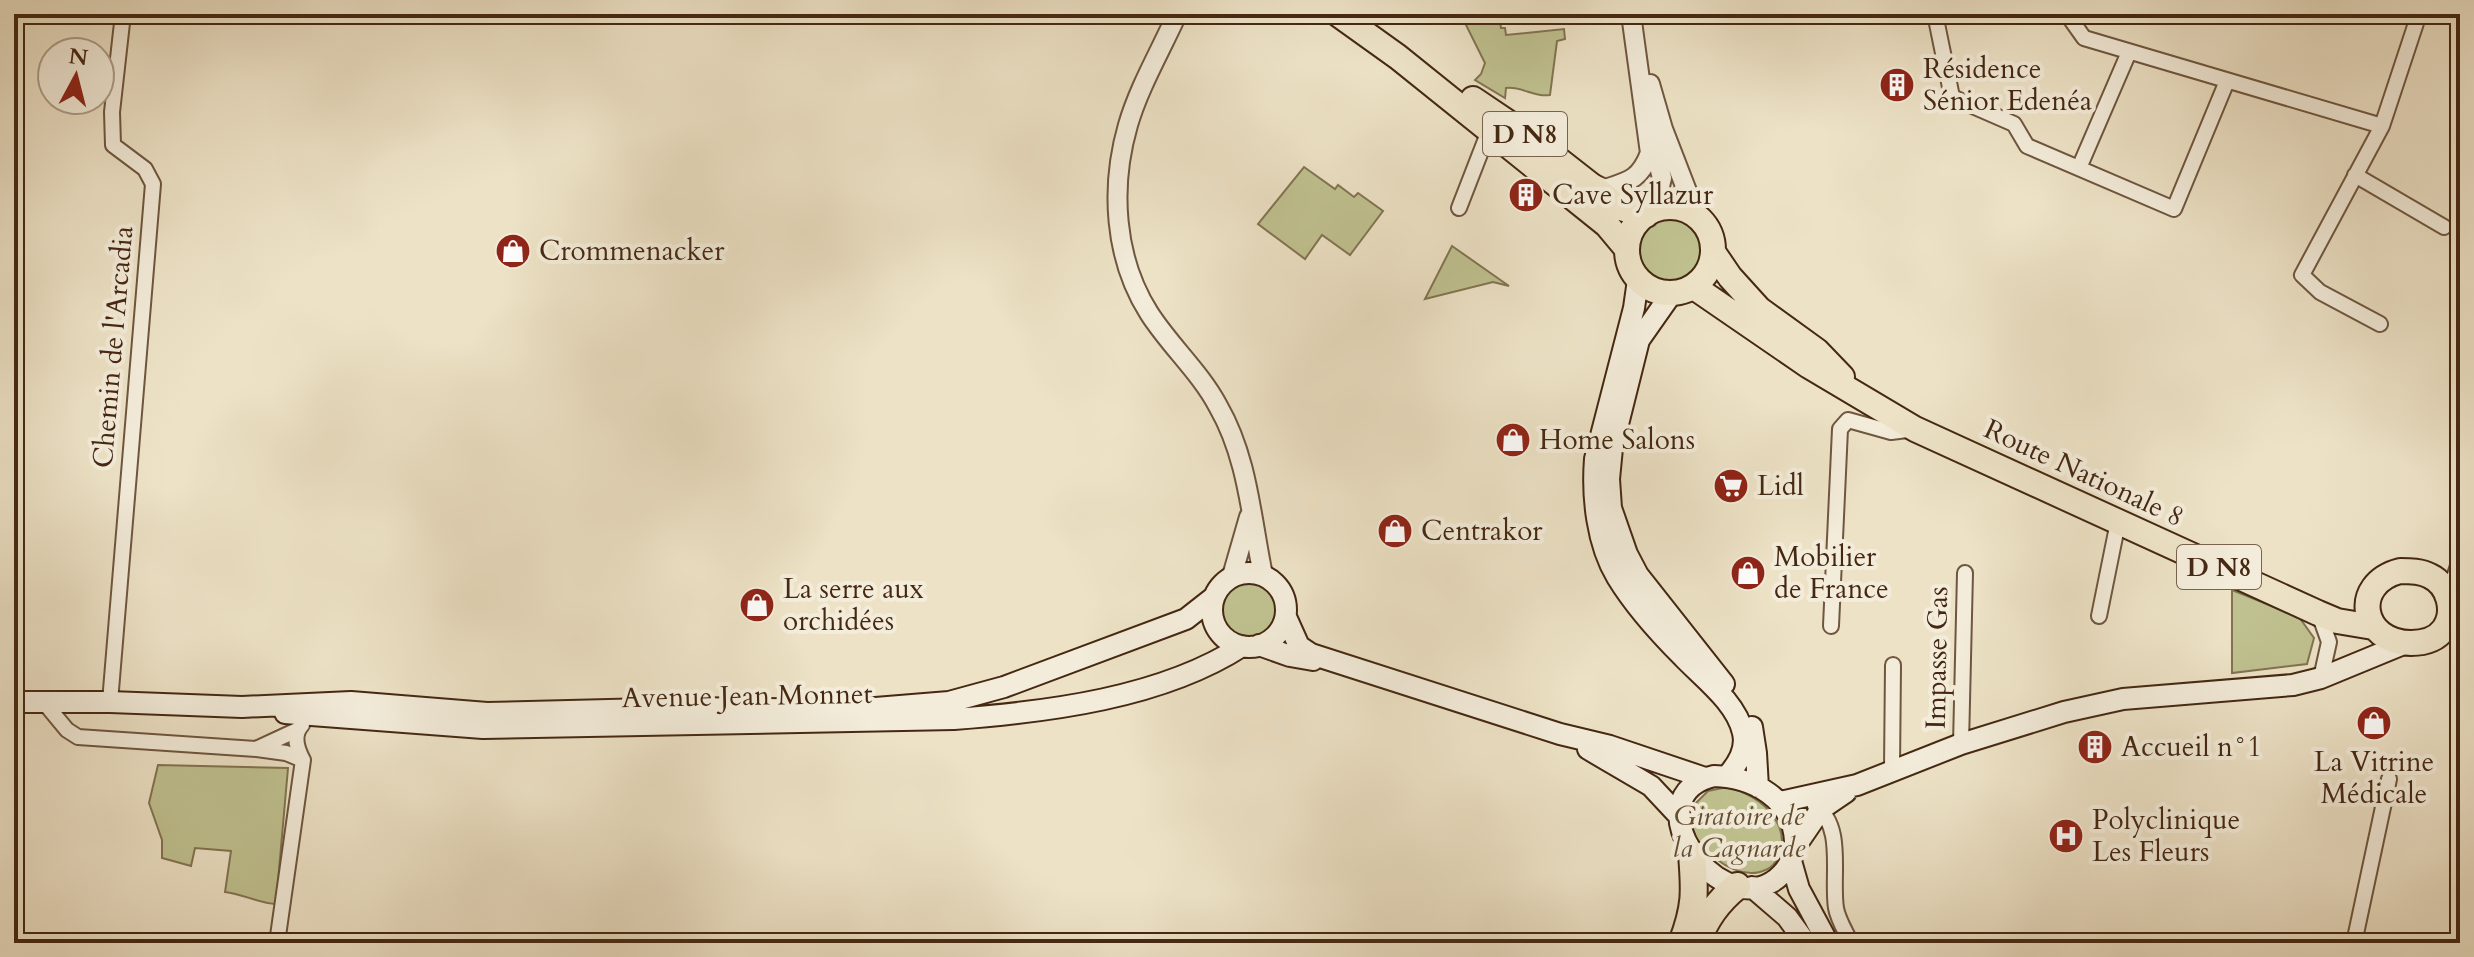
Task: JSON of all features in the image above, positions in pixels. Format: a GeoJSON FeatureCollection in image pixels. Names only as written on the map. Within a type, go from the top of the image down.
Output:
{"type":"FeatureCollection","features":[{"type":"Feature","properties":{"kind":"highway"},"geometry":{"type":"LineString","coordinates":[[1682,943],[1695,891],[1692,854]]}},
{"type":"Feature","properties":{"kind":"highway"},"geometry":{"type":"LineString","coordinates":[[1696,943],[1708,916],[1719,901],[1745,887]]}},
{"type":"Feature","properties":{"kind":"main road","name":"D N8"},"geometry":{"type":"LineString","coordinates":[[1338,14],[1496,124],[1586,180],[1620,208],[1650,213]]}},
{"type":"Feature","properties":{"kind":"main road","name":"D N8"},"geometry":{"type":"LineString","coordinates":[[1496,124],[1607,225],[1627,249]]}},
{"type":"Feature","properties":{"kind":"main road"},"geometry":{"type":"LineString","coordinates":[[1683,290],[1660,292],[1638,280],[1631,269],[1627,249],[1632,230],[1650,213],[1676,208],[1697,217],[1709,232],[1713,252],[1708,272],[1683,290],[1639,340],[1612,448],[1609,479],[1611,508],[1638,575],[1744,712],[1755,742],[1758,787]]}},
{"type":"Feature","properties":{"kind":"main road","name":"Route Nationale 8"},"geometry":{"type":"LineString","coordinates":[[1713,252],[1730,277],[1759,309],[1817,351],[1869,404]]}},
{"type":"Feature","properties":{"kind":"main road"},"geometry":{"type":"LineString","coordinates":[[1638,280],[1634,308],[1595,459],[1597,510],[1608,559],[1621,583],[1680,654],[1722,697],[1741,724],[1743,748],[1740,759],[1727,776]]}},
{"type":"Feature","properties":{"kind":"main road","name":"Route Nationale 8"},"geometry":{"type":"LineString","coordinates":[[1683,290],[1915,429],[2337,621],[2372,615]]}},
{"type":"Feature","properties":{"kind":"main road"},"geometry":{"type":"LineString","coordinates":[[2347,666],[2372,615],[2375,584],[2387,574],[2400,571],[2429,575],[2440,582],[2453,614],[2435,638]]}},
{"type":"Feature","properties":{"kind":"main road"},"geometry":{"type":"LineString","coordinates":[[1334,663],[1290,656],[1227,640],[1216,627],[1212,610],[1218,588],[1232,576],[1243,573],[1263,575],[1281,590],[1286,617],[1299,646],[1311,654],[1560,734],[1610,746],[1705,778],[1727,776],[1788,800],[1857,785]]}},
{"type":"Feature","properties":{"kind":"main road","name":"Avenue Jean Monnet"},"geometry":{"type":"LineString","coordinates":[[14,702],[242,707],[325,702],[487,713],[689,708],[851,710],[949,702],[1004,687],[1186,619],[1214,597]]}},
{"type":"Feature","properties":{"kind":"main road"},"geometry":{"type":"LineString","coordinates":[[2372,615],[2389,640],[2418,643],[2435,638],[2460,642]]}},
{"type":"Feature","properties":{"kind":"main road"},"geometry":{"type":"LineString","coordinates":[[1250,646],[1276,635],[1286,617]]}},
{"type":"Feature","properties":{"kind":"main road"},"geometry":{"type":"LineString","coordinates":[[1745,887],[1771,882],[1821,809],[1857,785],[1961,744],[2109,701],[2293,685],[2321,678],[2406,643]]}},
{"type":"Feature","properties":{"kind":"main road","name":"Avenue Jean Monnet"},"geometry":{"type":"LineString","coordinates":[[242,707],[303,723],[483,728],[954,719],[1012,715],[1101,700],[1196,669],[1250,646]]}},
{"type":"Feature","properties":{"kind":"main road"},"geometry":{"type":"LineString","coordinates":[[1560,734],[1616,763],[1651,786],[1680,817]]}},
{"type":"Feature","properties":{"kind":"main road"},"geometry":{"type":"LineString","coordinates":[[1705,778],[1695,784],[1684,798],[1680,817],[1681,834],[1692,854],[1722,879],[1745,887],[1787,917],[1806,943]]}},
{"type":"Feature","properties":{"kind":"main road"},"geometry":{"type":"LineString","coordinates":[[1788,800],[1799,889],[1828,943]]}},
{"type":"Feature","properties":{"kind":"street","name":"Chemin de l'Arcadia"},"geometry":{"type":"LineString","coordinates":[[110,702],[153,184],[145,169],[113,145],[112,112],[123,14]]}},
{"type":"Feature","properties":{"kind":"street"},"geometry":{"type":"LineString","coordinates":[[1177,14],[1129,123],[1120,167],[1117,215],[1124,256],[1147,311],[1206,386],[1238,447],[1247,478],[1263,575]]}},
{"type":"Feature","properties":{"kind":"street"},"geometry":{"type":"LineString","coordinates":[[1586,180],[1605,189],[1629,182],[1644,170],[1650,153],[1631,14]]}},
{"type":"Feature","properties":{"kind":"street"},"geometry":{"type":"LineString","coordinates":[[1639,14],[1649,79],[1663,129],[1697,217]]}},
{"type":"Feature","properties":{"kind":"street"},"geometry":{"type":"LineString","coordinates":[[1935,14],[1952,97],[2014,124],[2027,146],[2174,209],[2227,81]]}},
{"type":"Feature","properties":{"kind":"street"},"geometry":{"type":"LineString","coordinates":[[2067,14],[2084,38],[2382,126]]}},
{"type":"Feature","properties":{"kind":"street"},"geometry":{"type":"LineString","coordinates":[[2380,324],[2320,292],[2302,275],[2382,126],[2419,14]]}},
{"type":"Feature","properties":{"kind":"street"},"geometry":{"type":"LineString","coordinates":[[2079,168],[2129,52]]}},
{"type":"Feature","properties":{"kind":"street"},"geometry":{"type":"LineString","coordinates":[[1643,101],[1662,178],[1650,213]]}},
{"type":"Feature","properties":{"kind":"street"},"geometry":{"type":"LineString","coordinates":[[1459,208],[1496,124]]}},
{"type":"Feature","properties":{"kind":"street"},"geometry":{"type":"LineString","coordinates":[[2355,175],[2444,227]]}},
{"type":"Feature","properties":{"kind":"street"},"geometry":{"type":"LineString","coordinates":[[1831,626],[1840,429],[1848,420],[1891,432],[1915,429]]}},
{"type":"Feature","properties":{"kind":"street"},"geometry":{"type":"LineString","coordinates":[[1232,576],[1251,511]]}},
{"type":"Feature","properties":{"kind":"street"},"geometry":{"type":"LineString","coordinates":[[2099,616],[2118,522]]}},
{"type":"Feature","properties":{"kind":"street"},"geometry":{"type":"LineString","coordinates":[[2429,575],[2460,564],[2453,614]]}},
{"type":"Feature","properties":{"kind":"street","name":"Impasse Gas"},"geometry":{"type":"LineString","coordinates":[[1961,744],[1965,573]]}},
{"type":"Feature","properties":{"kind":"street"},"geometry":{"type":"LineString","coordinates":[[2318,613],[2329,642],[2321,678]]}},
{"type":"Feature","properties":{"kind":"street"},"geometry":{"type":"LineString","coordinates":[[1892,770],[1893,665]]}},
{"type":"Feature","properties":{"kind":"street"},"geometry":{"type":"LineString","coordinates":[[43,701],[67,730],[78,737],[256,749],[286,753],[303,760]]}},
{"type":"Feature","properties":{"kind":"street"},"geometry":{"type":"LineString","coordinates":[[256,749],[303,723],[325,702]]}},
{"type":"Feature","properties":{"kind":"street"},"geometry":{"type":"LineString","coordinates":[[277,943],[303,760],[298,750],[303,723]]}},
{"type":"Feature","properties":{"kind":"street"},"geometry":{"type":"LineString","coordinates":[[2354,943],[2389,779]]}},
{"type":"Feature","properties":{"kind":"street"},"geometry":{"type":"LineString","coordinates":[[1788,800],[1805,800],[1821,809],[1830,820],[1834,840],[1837,911],[1851,943]]}},
{"type":"Feature","properties":{"kind":"street"},"geometry":{"type":"LineString","coordinates":[[1808,828],[1823,830],[1834,840]]}},
{"type":"Feature","properties":{"kind":"green space"},"geometry":{"type":"Polygon","coordinates":[[[1465,14],[1499,14],[1501,28],[1505,28],[1506,35],[1564,29],[1565,39],[1557,41],[1550,95],[1506,88],[1505,98],[1475,80],[1485,63],[1466,25],[1465,14]]]}},
{"type":"Feature","properties":{"kind":"green space"},"geometry":{"type":"Polygon","coordinates":[[[1304,167],[1335,189],[1338,185],[1354,197],[1358,193],[1383,211],[1350,255],[1322,235],[1305,259],[1258,224],[1304,167]]]}},
{"type":"Feature","properties":{"kind":"green space"},"geometry":{"type":"Polygon","coordinates":[[[1663,217],[1675,217],[1692,226],[1699,237],[1699,261],[1692,272],[1675,281],[1663,281],[1651,276],[1642,267],[1637,255],[1637,243],[1642,231],[1651,222],[1663,217]]]}},
{"type":"Feature","properties":{"kind":"green space"},"geometry":{"type":"Polygon","coordinates":[[[1452,246],[1509,286],[1493,282],[1425,299],[1452,246]]]}},
{"type":"Feature","properties":{"kind":"green space"},"geometry":{"type":"Polygon","coordinates":[[[1249,580],[1270,589],[1279,610],[1270,631],[1249,640],[1228,631],[1219,610],[1228,589],[1249,580]]]}},
{"type":"Feature","properties":{"kind":"green space"},"geometry":{"type":"Polygon","coordinates":[[[2232,590],[2299,617],[2314,638],[2307,664],[2232,673],[2232,590]]]}},
{"type":"Feature","properties":{"kind":"green space"},"geometry":{"type":"Polygon","coordinates":[[[158,765],[288,768],[276,904],[225,892],[231,851],[195,848],[191,866],[162,858],[162,840],[149,803],[158,765]]]}},
{"type":"Feature","properties":{"kind":"green space","name":"Giratoire de la Cagnarde"},"geometry":{"type":"Polygon","coordinates":[[[1727,787],[1755,799],[1773,815],[1781,834],[1781,851],[1773,865],[1759,872],[1740,871],[1716,859],[1695,837],[1692,807],[1708,791],[1727,787]]]}},
{"type":"Feature","properties":{"kind":"place","name":"Résidence Sénior Edenéa"},"geometry":{"type":"Point","coordinates":[1897,85]}},
{"type":"Feature","properties":{"kind":"place","name":"Cave Syllazur"},"geometry":{"type":"Point","coordinates":[1526,195]}},
{"type":"Feature","properties":{"kind":"place","name":"Crommenacker"},"geometry":{"type":"Point","coordinates":[513,251]}},
{"type":"Feature","properties":{"kind":"place","name":"Home Salons"},"geometry":{"type":"Point","coordinates":[1513,440]}},
{"type":"Feature","properties":{"kind":"place","name":"Lidl"},"geometry":{"type":"Point","coordinates":[1731,486]}},
{"type":"Feature","properties":{"kind":"place","name":"Centrakor"},"geometry":{"type":"Point","coordinates":[1395,531]}},
{"type":"Feature","properties":{"kind":"place","name":"Mobilier de France"},"geometry":{"type":"Point","coordinates":[1748,573]}},
{"type":"Feature","properties":{"kind":"place","name":"La serre aux orchidées"},"geometry":{"type":"Point","coordinates":[757,605]}},
{"type":"Feature","properties":{"kind":"place","name":"La Vitrine Médicale"},"geometry":{"type":"Point","coordinates":[2374,723]}},
{"type":"Feature","properties":{"kind":"place","name":"Accueil n°1"},"geometry":{"type":"Point","coordinates":[2095,747]}},
{"type":"Feature","properties":{"kind":"place","name":"Polyclinique Les Fleurs"},"geometry":{"type":"Point","coordinates":[2066,836]}}]}
